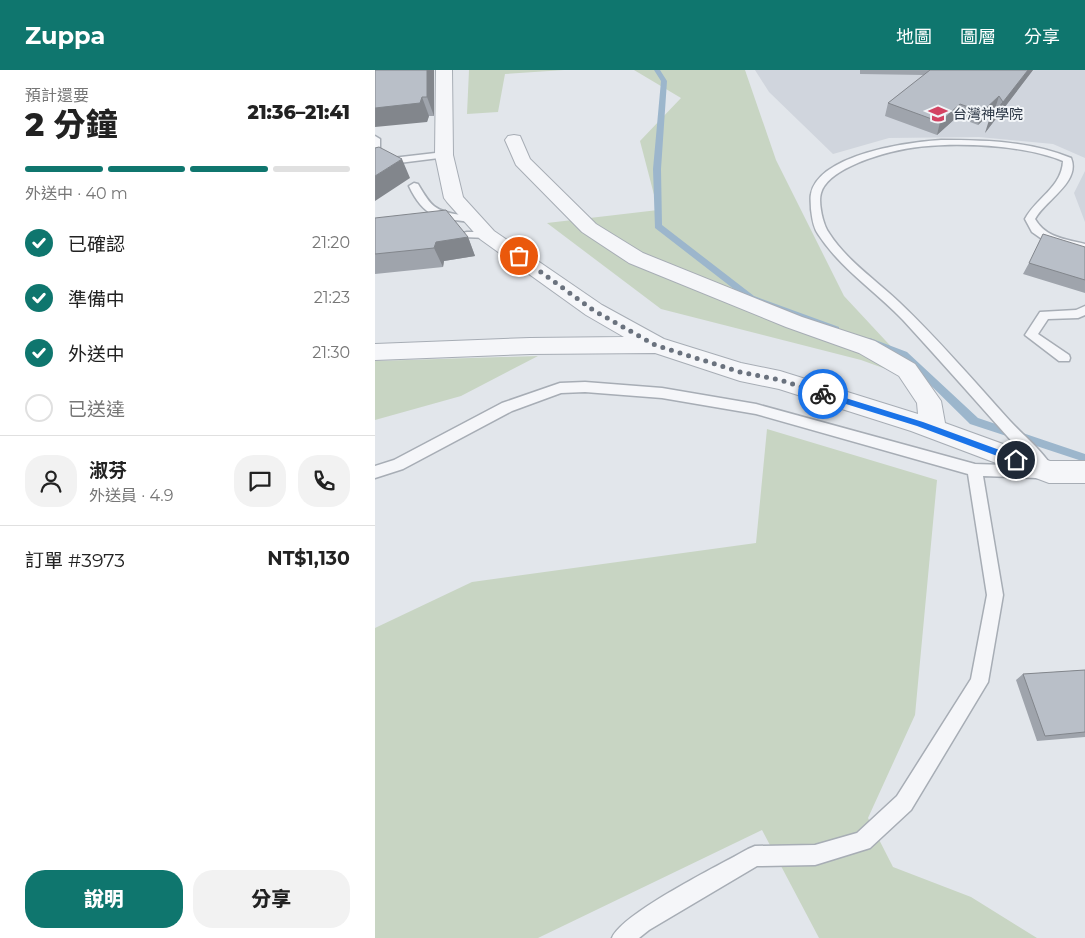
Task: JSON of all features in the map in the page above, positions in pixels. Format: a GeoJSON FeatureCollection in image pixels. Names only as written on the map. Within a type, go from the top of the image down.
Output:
{"type":"FeatureCollection","features":[{"type":"Feature","properties":{"kind":"street"},"geometry":{"type":"LineString","coordinates":[[444,70],[444,155],[454,198],[475,230],[593,310],[655,345],[740,372],[780,380],[933,429],[1049,472],[1085,472]]}},
{"type":"Feature","properties":{"kind":"street"},"geometry":{"type":"LineString","coordinates":[[514,140],[522,161],[589,228],[636,258],[794,322],[867,347],[907,370],[929,401],[933,429]]}},
{"type":"Feature","properties":{"kind":"street"},"geometry":{"type":"LineString","coordinates":[[375,352],[530,346],[655,345]]}},
{"type":"Feature","properties":{"kind":"lane"},"geometry":{"type":"LineString","coordinates":[[375,139],[375,149]]}},
{"type":"Feature","properties":{"kind":"lane"},"geometry":{"type":"LineString","coordinates":[[1049,472],[904,314],[846,260],[821,231],[816,192],[826,179],[847,162],[911,145],[954,143],[1049,151],[1068,160],[1069,168],[1060,186],[1033,210],[1030,219],[1036,230],[1046,237],[1085,247]]}},
{"type":"Feature","properties":{"kind":"lane"},"geometry":{"type":"LineString","coordinates":[[375,163],[444,155]]}},
{"type":"Feature","properties":{"kind":"lane"},"geometry":{"type":"LineString","coordinates":[[414,186],[421,203],[436,214],[475,230]]}},
{"type":"Feature","properties":{"kind":"lane"},"geometry":{"type":"LineString","coordinates":[[1064,358],[1031,335],[1044,315],[1078,314],[1085,310]]}},
{"type":"Feature","properties":{"kind":"lane"},"geometry":{"type":"LineString","coordinates":[[375,472],[398,465],[507,407],[559,388],[585,387],[662,393],[756,409],[975,470],[1049,472]]}},
{"type":"Feature","properties":{"kind":"lane"},"geometry":{"type":"LineString","coordinates":[[623,938],[641,922],[755,856],[815,855],[863,841],[904,804],[979,682],[995,595],[975,470]]}},
{"type":"Feature","properties":{"kind":"shaded area","name":"台灣神學院"},"geometry":{"type":"Polygon","coordinates":[[[755,70],[1085,70],[1085,158],[1053,144],[979,137],[889,138],[833,154],[769,92],[755,70]]]}},
{"type":"Feature","properties":{"kind":"shaded area"},"geometry":{"type":"Polygon","coordinates":[[[1085,171],[1085,222],[1074,193],[1085,171]]]}},
{"type":"Feature","properties":{"kind":"green space"},"geometry":{"type":"Polygon","coordinates":[[[469,70],[564,70],[505,74],[498,112],[467,114],[469,70]]]}},
{"type":"Feature","properties":{"kind":"green space"},"geometry":{"type":"Polygon","coordinates":[[[634,70],[745,70],[776,160],[844,296],[925,383],[861,360],[661,309],[547,223],[658,210],[640,141],[681,98],[634,70]]]}},
{"type":"Feature","properties":{"kind":"green space"},"geometry":{"type":"Polygon","coordinates":[[[538,356],[461,396],[375,420],[375,361],[538,356]]]}},
{"type":"Feature","properties":{"kind":"green space"},"geometry":{"type":"Polygon","coordinates":[[[767,429],[937,480],[915,715],[868,818],[893,867],[971,897],[1037,938],[819,938],[762,830],[538,938],[375,938],[375,628],[472,582],[756,543],[767,429]]]}},
{"type":"Feature","properties":{"kind":"building"},"geometry":{"type":"Polygon","coordinates":[[[375,70],[427,70],[427,97],[422,97],[420,103],[375,108],[375,70]]]}},
{"type":"Feature","properties":{"kind":"building"},"geometry":{"type":"Polygon","coordinates":[[[930,70],[1028,70],[989,120],[1003,102],[999,96],[982,112],[960,104],[940,122],[888,103],[930,70]]]}},
{"type":"Feature","properties":{"kind":"building"},"geometry":{"type":"Polygon","coordinates":[[[379,147],[402,159],[375,176],[375,148],[379,147]]]}},
{"type":"Feature","properties":{"kind":"building"},"geometry":{"type":"Polygon","coordinates":[[[446,210],[468,237],[436,242],[434,248],[375,254],[375,218],[446,210]]]}},
{"type":"Feature","properties":{"kind":"building"},"geometry":{"type":"Polygon","coordinates":[[[1043,234],[1085,247],[1085,280],[1029,263],[1043,234]]]}},
{"type":"Feature","properties":{"kind":"building"},"geometry":{"type":"Polygon","coordinates":[[[1085,670],[1085,732],[1045,736],[1023,674],[1085,670]]]}},
{"type":"Feature","properties":{"kind":"waterway"},"geometry":{"type":"LineString","coordinates":[[657,70],[664,81],[657,169],[658,226],[751,298],[836,329]]}},
{"type":"Feature","properties":{"kind":"waterway"},"geometry":{"type":"LineString","coordinates":[[870,341],[904,354],[974,421],[1085,458]]}},
{"type":"Feature","properties":{"kind":"way so far"},"geometry":{"type":"LineString","coordinates":[[519,256],[593,310],[655,345],[740,372],[780,380],[823,394]]}},
{"type":"Feature","properties":{"kind":"place","name":"台灣神學院"},"geometry":{"type":"Point","coordinates":[938,114]}},
{"type":"Feature","properties":{"kind":"route"},"geometry":{"type":"LineString","coordinates":[[823,394],[920,424],[1016,460]]}}]}
